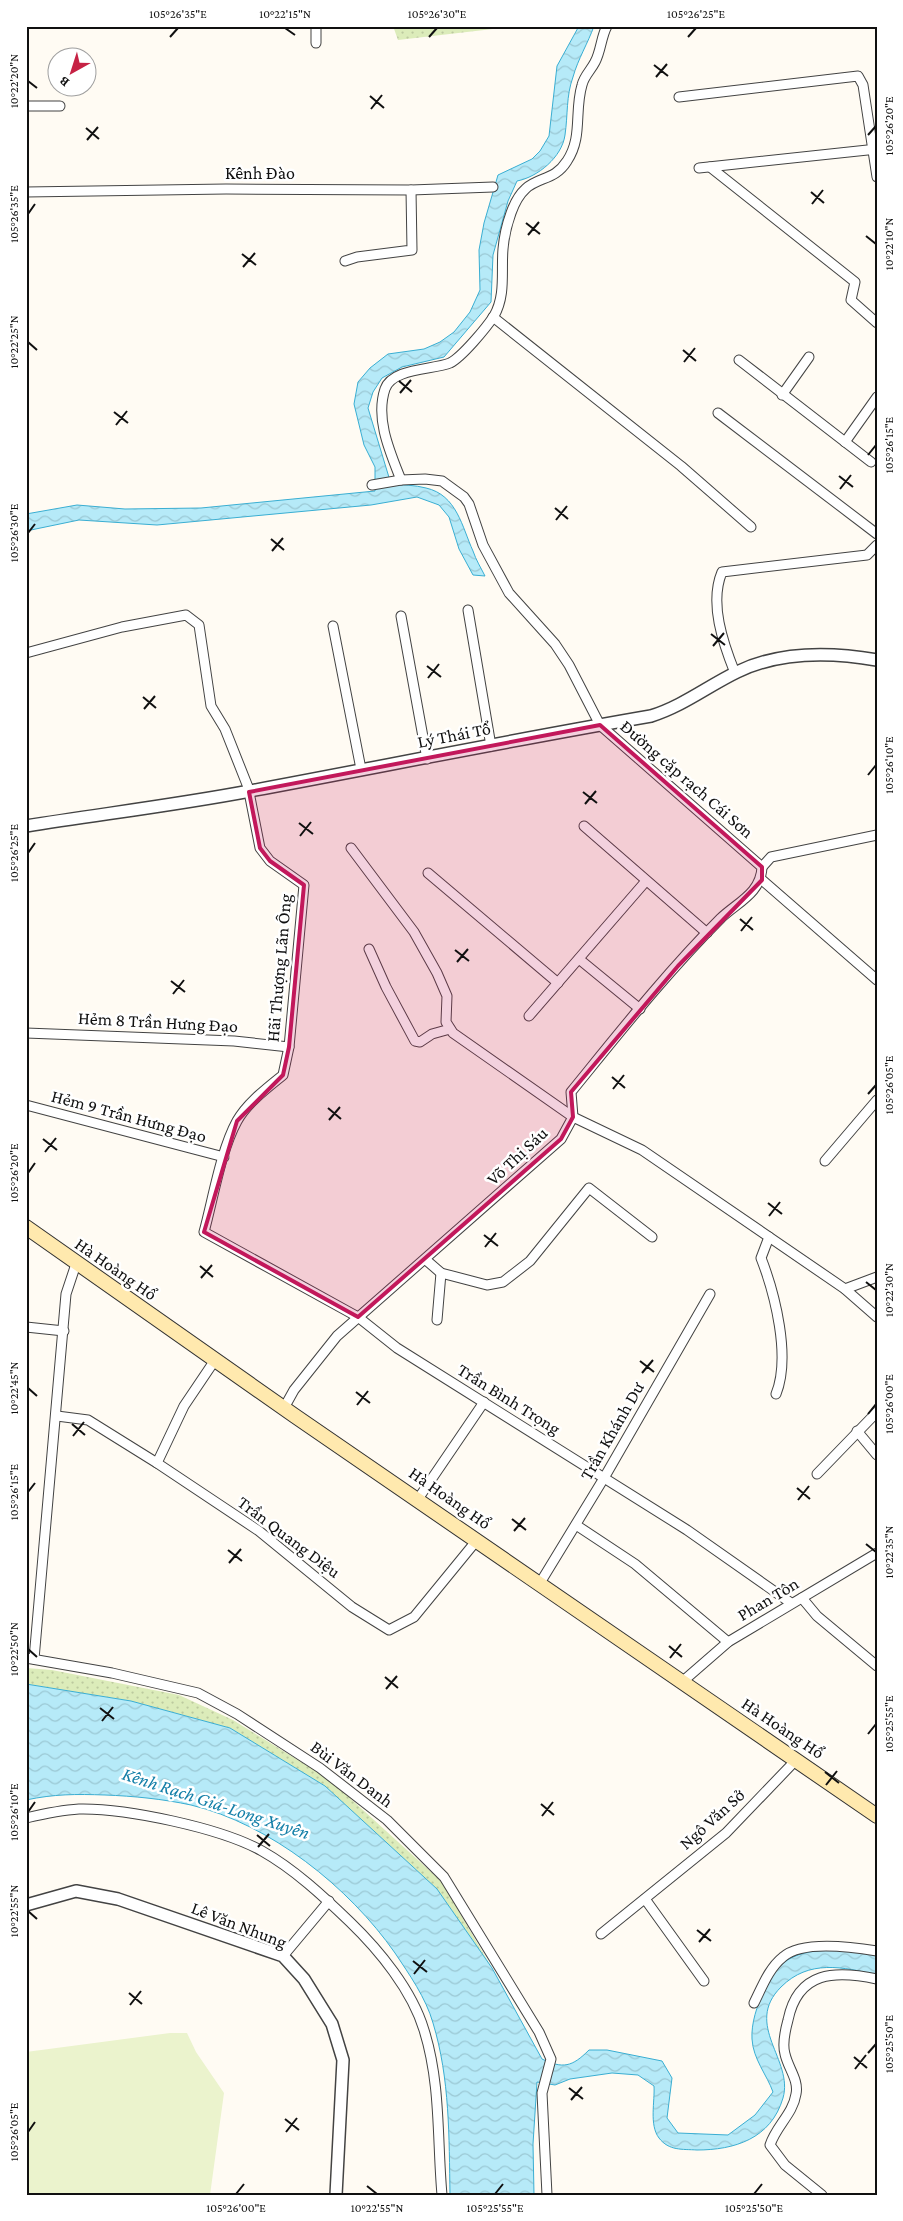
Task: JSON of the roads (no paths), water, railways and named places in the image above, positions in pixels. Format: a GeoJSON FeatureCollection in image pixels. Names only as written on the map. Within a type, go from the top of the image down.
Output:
{"type":"FeatureCollection","features":[{"type":"Feature","properties":{"kind":"main road","name":"Hà Hoàng Hổ"},"geometry":{"type":"LineString","coordinates":[[26,1227],[76,1264],[284,1408],[876,1815]]}},
{"type":"Feature","properties":{"kind":"street"},"geometry":{"type":"LineString","coordinates":[[316,26],[316,43]]}},
{"type":"Feature","properties":{"kind":"street"},"geometry":{"type":"LineString","coordinates":[[398,481],[383,423],[383,400],[388,383],[393,379],[419,369],[449,363],[468,346],[493,317],[501,295],[503,250],[516,200],[528,185],[562,168],[575,149],[582,84],[596,61],[607,26]]}},
{"type":"Feature","properties":{"kind":"street"},"geometry":{"type":"LineString","coordinates":[[679,97],[858,76],[863,85],[875,149],[877,177]]}},
{"type":"Feature","properties":{"kind":"street"},"geometry":{"type":"LineString","coordinates":[[26,106],[60,106]]}},
{"type":"Feature","properties":{"kind":"street"},"geometry":{"type":"LineString","coordinates":[[699,168],[875,149]]}},
{"type":"Feature","properties":{"kind":"street"},"geometry":{"type":"LineString","coordinates":[[710,167],[855,282],[850,300],[877,323]]}},
{"type":"Feature","properties":{"kind":"street","name":"Kênh Đào"},"geometry":{"type":"LineString","coordinates":[[26,192],[226,189],[412,190],[493,187]]}},
{"type":"Feature","properties":{"kind":"street"},"geometry":{"type":"LineString","coordinates":[[345,261],[357,257],[412,250],[412,190]]}},
{"type":"Feature","properties":{"kind":"street"},"geometry":{"type":"LineString","coordinates":[[493,317],[681,466],[751,527]]}},
{"type":"Feature","properties":{"kind":"street"},"geometry":{"type":"LineString","coordinates":[[782,395],[810,357]]}},
{"type":"Feature","properties":{"kind":"street"},"geometry":{"type":"LineString","coordinates":[[739,360],[871,462]]}},
{"type":"Feature","properties":{"kind":"street"},"geometry":{"type":"LineString","coordinates":[[845,442],[877,397]]}},
{"type":"Feature","properties":{"kind":"street"},"geometry":{"type":"LineString","coordinates":[[718,413],[877,534]]}},
{"type":"Feature","properties":{"kind":"street","name":"Đường cặp rạch Cái Sơn"},"geometry":{"type":"LineString","coordinates":[[372,485],[425,479],[442,481],[464,497],[469,504],[482,545],[509,593],[560,651],[600,724],[762,867]]}},
{"type":"Feature","properties":{"kind":"street"},"geometry":{"type":"LineString","coordinates":[[735,673],[722,638],[717,584],[722,572],[867,555],[877,546]]}},
{"type":"Feature","properties":{"kind":"street"},"geometry":{"type":"LineString","coordinates":[[468,610],[491,746]]}},
{"type":"Feature","properties":{"kind":"street","name":"Hãi Thượng Lãn Ông"},"geometry":{"type":"LineString","coordinates":[[26,653],[122,627],[186,615],[199,626],[211,706],[225,729],[249,792],[260,848],[270,861],[304,885],[289,1047],[283,1076],[267,1088],[237,1121],[224,1157],[204,1232]]}},
{"type":"Feature","properties":{"kind":"street"},"geometry":{"type":"LineString","coordinates":[[401,616],[427,759]]}},
{"type":"Feature","properties":{"kind":"street"},"geometry":{"type":"LineString","coordinates":[[333,626],[361,768]]}},
{"type":"Feature","properties":{"kind":"street","name":"Lý Thái Tổ"},"geometry":{"type":"LineString","coordinates":[[26,826],[249,792],[361,768],[427,759],[666,711],[735,673],[767,661],[799,656],[851,655],[877,660]]}},
{"type":"Feature","properties":{"kind":"street"},"geometry":{"type":"LineString","coordinates":[[584,826],[706,933]]}},
{"type":"Feature","properties":{"kind":"street"},"geometry":{"type":"LineString","coordinates":[[573,1117],[571,1092],[706,933],[732,908],[745,900],[762,880],[762,867],[771,857],[877,835]]}},
{"type":"Feature","properties":{"kind":"street"},"geometry":{"type":"LineString","coordinates":[[351,848],[414,932],[437,973],[447,996],[446,1022],[450,1030],[573,1117],[642,1150],[845,1289],[877,1317]]}},
{"type":"Feature","properties":{"kind":"street"},"geometry":{"type":"LineString","coordinates":[[428,873],[558,982]]}},
{"type":"Feature","properties":{"kind":"street"},"geometry":{"type":"LineString","coordinates":[[762,880],[877,980]]}},
{"type":"Feature","properties":{"kind":"street"},"geometry":{"type":"LineString","coordinates":[[529,1016],[646,881]]}},
{"type":"Feature","properties":{"kind":"street"},"geometry":{"type":"LineString","coordinates":[[369,949],[415,1041],[420,1042],[432,1034],[450,1030]]}},
{"type":"Feature","properties":{"kind":"street"},"geometry":{"type":"LineString","coordinates":[[579,959],[640,1009]]}},
{"type":"Feature","properties":{"kind":"street","name":"Hẻm 8 Trần Hưng Đạo"},"geometry":{"type":"LineString","coordinates":[[26,1033],[234,1041],[289,1047]]}},
{"type":"Feature","properties":{"kind":"street"},"geometry":{"type":"LineString","coordinates":[[825,1161],[877,1100]]}},
{"type":"Feature","properties":{"kind":"street","name":"Hẻm 9 Trần Hưng Đạo"},"geometry":{"type":"LineString","coordinates":[[26,1105],[224,1157]]}},
{"type":"Feature","properties":{"kind":"street","name":"Võ Thị Sáu"},"geometry":{"type":"LineString","coordinates":[[284,1408],[294,1390],[337,1336],[426,1260],[561,1139],[573,1117]]}},
{"type":"Feature","properties":{"kind":"street"},"geometry":{"type":"LineString","coordinates":[[426,1260],[441,1273],[486,1285],[502,1282],[530,1261],[589,1188],[652,1237]]}},
{"type":"Feature","properties":{"kind":"street","name":"Trần Bình Trọng"},"geometry":{"type":"LineString","coordinates":[[204,1232],[358,1318],[397,1348],[687,1530],[791,1603]]}},
{"type":"Feature","properties":{"kind":"street"},"geometry":{"type":"LineString","coordinates":[[769,1237],[761,1258],[772,1288],[781,1348],[782,1373],[776,1394]]}},
{"type":"Feature","properties":{"kind":"street"},"geometry":{"type":"LineString","coordinates":[[30,1659],[57,1416],[66,1294],[76,1264]]}},
{"type":"Feature","properties":{"kind":"street"},"geometry":{"type":"LineString","coordinates":[[437,1320],[441,1273]]}},
{"type":"Feature","properties":{"kind":"street"},"geometry":{"type":"LineString","coordinates":[[845,1289],[877,1277]]}},
{"type":"Feature","properties":{"kind":"street","name":"Trần Khánh Dư"},"geometry":{"type":"LineString","coordinates":[[540,1583],[604,1478],[710,1294]]}},
{"type":"Feature","properties":{"kind":"street"},"geometry":{"type":"LineString","coordinates":[[26,1327],[64,1331]]}},
{"type":"Feature","properties":{"kind":"street"},"geometry":{"type":"LineString","coordinates":[[157,1464],[184,1406],[215,1360]]}},
{"type":"Feature","properties":{"kind":"street"},"geometry":{"type":"LineString","coordinates":[[418,1499],[484,1402]]}},
{"type":"Feature","properties":{"kind":"street"},"geometry":{"type":"LineString","coordinates":[[817,1474],[877,1412]]}},
{"type":"Feature","properties":{"kind":"street","name":"Trần Quang Diệu"},"geometry":{"type":"LineString","coordinates":[[57,1416],[88,1420],[157,1464],[259,1531],[352,1607],[389,1630],[414,1617],[477,1540]]}},
{"type":"Feature","properties":{"kind":"street"},"geometry":{"type":"LineString","coordinates":[[858,1431],[877,1455]]}},
{"type":"Feature","properties":{"kind":"street"},"geometry":{"type":"LineString","coordinates":[[576,1525],[635,1564],[728,1642]]}},
{"type":"Feature","properties":{"kind":"street","name":"Phan Tôn"},"geometry":{"type":"LineString","coordinates":[[682,1682],[696,1671],[706,1658],[728,1642],[877,1553]]}},
{"type":"Feature","properties":{"kind":"street"},"geometry":{"type":"LineString","coordinates":[[802,1598],[816,1616],[877,1666]]}},
{"type":"Feature","properties":{"kind":"street","name":"Bùi Văn Danh"},"geometry":{"type":"LineString","coordinates":[[30,1659],[112,1673],[198,1693],[237,1714],[320,1768],[387,1820],[444,1876],[539,2032],[551,2059],[542,2094],[547,2195]]}},
{"type":"Feature","properties":{"kind":"street","name":"Ngô Văn Sở"},"geometry":{"type":"LineString","coordinates":[[601,1934],[726,1833],[796,1760]]}},
{"type":"Feature","properties":{"kind":"street"},"geometry":{"type":"LineString","coordinates":[[26,1818],[78,1809],[124,1814],[191,1826],[236,1840],[261,1851],[292,1871],[329,1902],[374,1945],[396,1975],[424,2028],[437,2087],[442,2195]]}},
{"type":"Feature","properties":{"kind":"street","name":"Lê Văn Nhung"},"geometry":{"type":"LineString","coordinates":[[26,1905],[76,1891],[118,1899],[283,1956],[304,1979],[332,2024],[343,2060],[336,2195]]}},
{"type":"Feature","properties":{"kind":"street"},"geometry":{"type":"LineString","coordinates":[[645,1898],[704,1981]]}},
{"type":"Feature","properties":{"kind":"street"},"geometry":{"type":"LineString","coordinates":[[283,1956],[329,1902]]}},
{"type":"Feature","properties":{"kind":"street"},"geometry":{"type":"LineString","coordinates":[[754,2003],[770,1973],[781,1958],[788,1953],[824,1947],[853,1947],[877,1951]]}},
{"type":"Feature","properties":{"kind":"street"},"geometry":{"type":"LineString","coordinates":[[822,2195],[785,2165],[770,2145],[774,2135],[790,2112],[796,2093],[792,2068],[785,2054],[784,2038],[789,2015],[795,1995],[804,1986],[825,1975],[842,1974],[877,1979]]}},
{"type":"Feature","properties":{"kind":"water"},"geometry":{"type":"Polygon","coordinates":[[[579,26],[594,26],[571,84],[563,143],[548,165],[533,175],[517,181],[508,201],[493,255],[491,302],[444,357],[402,367],[382,378],[373,392],[368,408],[391,484],[426,488],[445,497],[457,513],[485,576],[473,575],[459,549],[449,517],[439,505],[417,497],[371,505],[157,525],[79,520],[26,531],[26,514],[77,505],[125,509],[201,508],[375,491],[375,467],[364,445],[354,404],[358,382],[370,368],[388,354],[424,349],[440,342],[454,332],[470,312],[480,290],[479,250],[484,223],[498,175],[532,159],[540,151],[549,136],[557,66],[579,26]]]}},
{"type":"Feature","properties":{"kind":"water","name":"Kênh Rạch Giá-Long Xuyên"},"geometry":{"type":"Polygon","coordinates":[[[26,1684],[131,1701],[230,1728],[325,1786],[437,1889],[492,1968],[542,2059],[556,2064],[567,2065],[577,2060],[589,2050],[607,2050],[662,2061],[672,2078],[667,2118],[678,2133],[728,2135],[755,2115],[773,2092],[755,2053],[752,2027],[761,1996],[774,1972],[783,1963],[804,1953],[816,1951],[828,1950],[877,1954],[877,1975],[839,1968],[815,1969],[803,1972],[781,1987],[771,2001],[767,2015],[768,2029],[785,2084],[783,2098],[770,2123],[749,2139],[724,2148],[711,2149],[681,2149],[667,2145],[659,2138],[654,2126],[654,2086],[638,2075],[612,2073],[570,2079],[555,2085],[537,2082],[533,2144],[534,2195],[450,2195],[448,2108],[439,2044],[430,2014],[417,1986],[376,1928],[331,1882],[305,1861],[250,1827],[221,1814],[191,1805],[159,1799],[126,1796],[65,1795],[26,1800],[26,1684]]]}}]}
